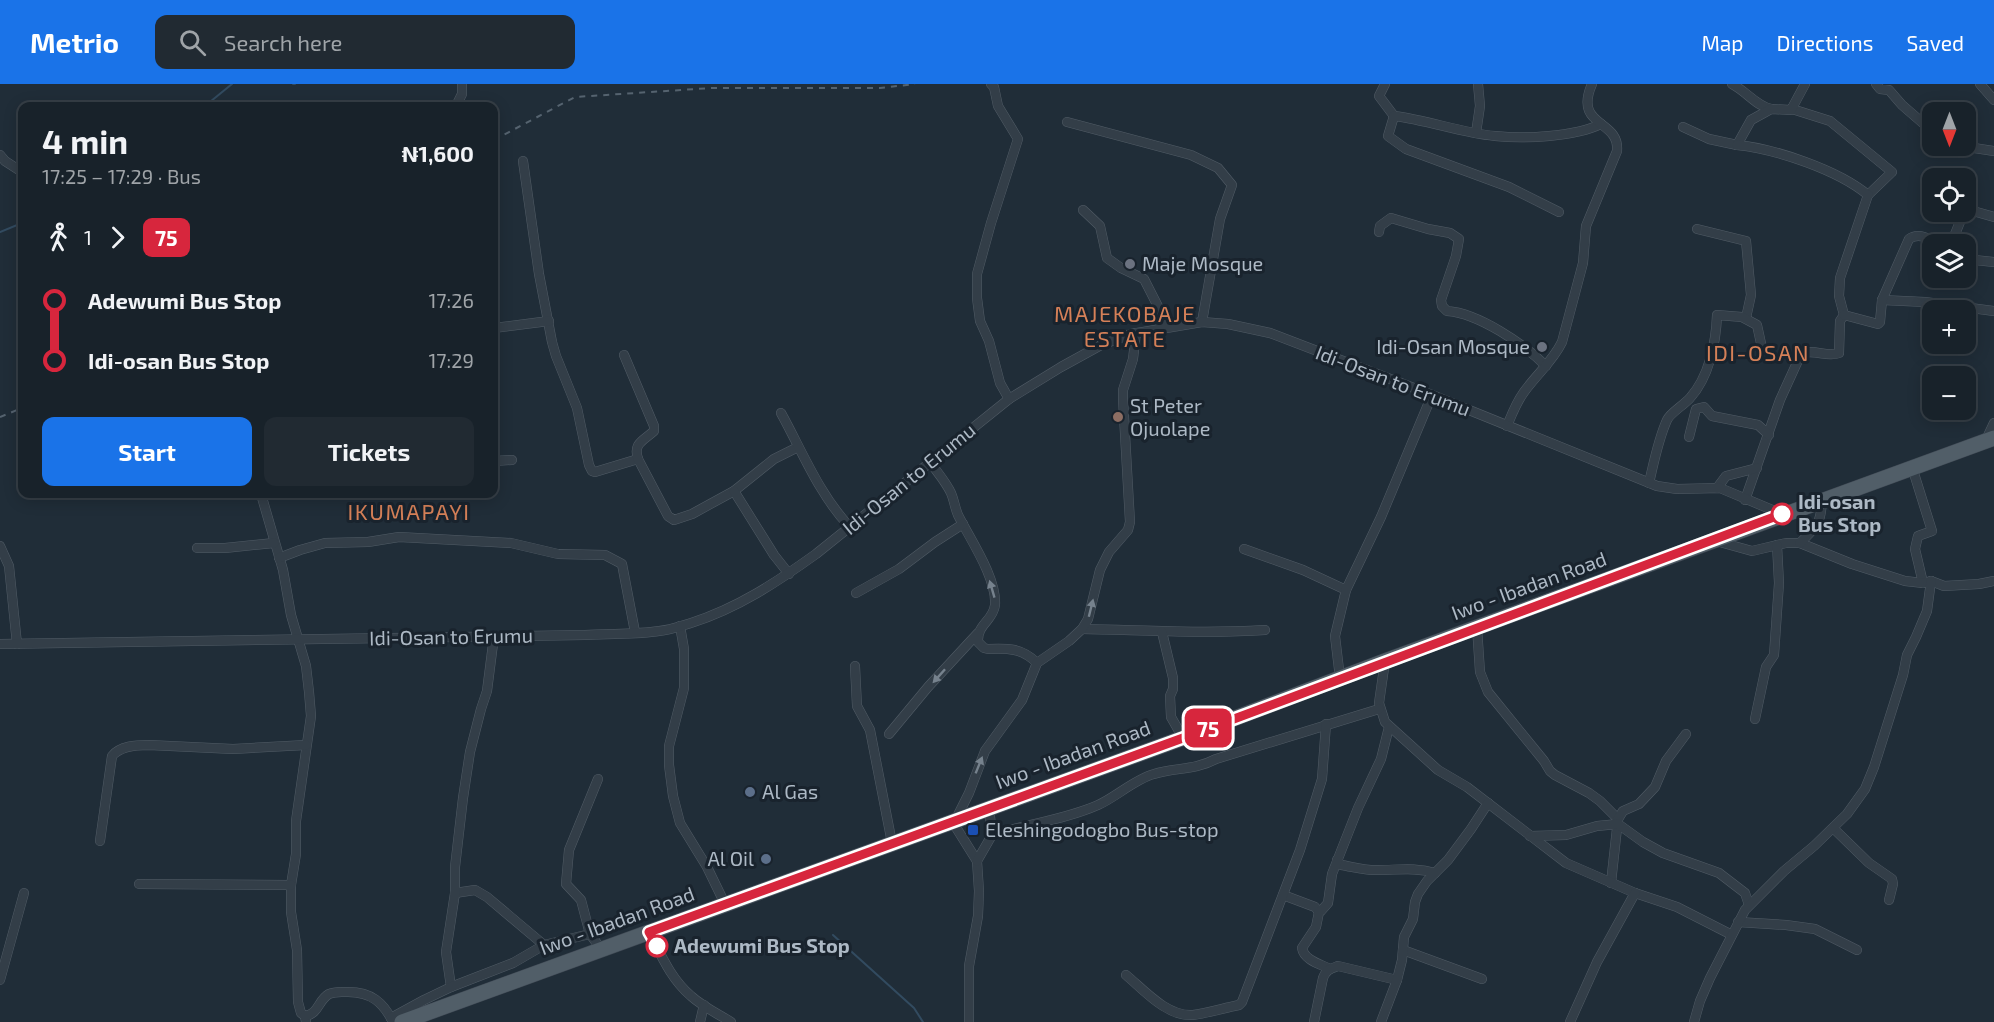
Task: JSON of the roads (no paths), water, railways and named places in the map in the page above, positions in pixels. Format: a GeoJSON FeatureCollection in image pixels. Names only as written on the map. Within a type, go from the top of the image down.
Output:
{"type":"FeatureCollection","features":[{"type":"Feature","properties":{"kind":"main road","name":"Iwo - Ibadan Road"},"geometry":{"type":"LineString","coordinates":[[396,1021],[649,932],[1183,738],[1385,661],[1990,439]]}},
{"type":"Feature","properties":{"kind":"street"},"geometry":{"type":"LineString","coordinates":[[992,84],[998,106],[1018,139],[977,273],[976,298],[980,321],[990,341],[1000,383],[1009,399]]}},
{"type":"Feature","properties":{"kind":"street"},"geometry":{"type":"LineString","coordinates":[[1385,84],[1379,96],[1394,116],[1414,118],[1476,133],[1495,136],[1561,135],[1589,130],[1601,124]]}},
{"type":"Feature","properties":{"kind":"street"},"geometry":{"type":"LineString","coordinates":[[1476,133],[1480,106],[1478,84]]}},
{"type":"Feature","properties":{"kind":"street"},"geometry":{"type":"LineString","coordinates":[[1508,426],[1514,408],[1524,392],[1558,351],[1562,342],[1583,262],[1586,226],[1617,151],[1615,136],[1589,113],[1586,105],[1586,97],[1592,84]]}},
{"type":"Feature","properties":{"kind":"street"},"geometry":{"type":"LineString","coordinates":[[1732,84],[1742,89],[1761,105],[1771,109],[1790,111],[1792,109],[1830,121],[1892,172],[1868,195],[1840,278],[1839,296],[1844,315],[1840,321],[1839,353],[1826,355],[1806,351],[1801,354],[1780,400],[1745,500]]}},
{"type":"Feature","properties":{"kind":"street"},"geometry":{"type":"LineString","coordinates":[[1792,109],[1805,84]]}},
{"type":"Feature","properties":{"kind":"street"},"geometry":{"type":"LineString","coordinates":[[1876,84],[1880,89],[1889,90],[1922,122]]}},
{"type":"Feature","properties":{"kind":"street"},"geometry":{"type":"LineString","coordinates":[[1980,84],[1994,100]]}},
{"type":"Feature","properties":{"kind":"street"},"geometry":{"type":"LineString","coordinates":[[1737,145],[1751,120],[1771,109]]}},
{"type":"Feature","properties":{"kind":"street"},"geometry":{"type":"LineString","coordinates":[[1394,116],[1388,136],[1406,149],[1509,187],[1559,212]]}},
{"type":"Feature","properties":{"kind":"street"},"geometry":{"type":"LineString","coordinates":[[1067,122],[1191,155],[1218,168],[1232,185],[1220,219],[1202,322]]}},
{"type":"Feature","properties":{"kind":"street"},"geometry":{"type":"LineString","coordinates":[[1683,128],[1709,139],[1769,150],[1819,168],[1858,187],[1868,195]]}},
{"type":"Feature","properties":{"kind":"street"},"geometry":{"type":"LineString","coordinates":[[1976,148],[1994,151]]}},
{"type":"Feature","properties":{"kind":"street"},"geometry":{"type":"LineString","coordinates":[[0,155],[18,169]]}},
{"type":"Feature","properties":{"kind":"street"},"geometry":{"type":"LineString","coordinates":[[523,161],[540,274],[556,356],[577,408],[592,471],[605,470],[638,459]]}},
{"type":"Feature","properties":{"kind":"street"},"geometry":{"type":"LineString","coordinates":[[1083,210],[1100,226],[1107,258],[1144,279],[1168,326]]}},
{"type":"Feature","properties":{"kind":"street"},"geometry":{"type":"LineString","coordinates":[[1976,212],[1994,217]]}},
{"type":"Feature","properties":{"kind":"street"},"geometry":{"type":"LineString","coordinates":[[1379,232],[1380,226],[1391,218],[1450,233],[1459,239],[1442,306],[1447,311],[1461,312],[1485,323],[1523,345],[1546,366]]}},
{"type":"Feature","properties":{"kind":"street"},"geometry":{"type":"LineString","coordinates":[[1697,229],[1746,241],[1751,295],[1746,318]]}},
{"type":"Feature","properties":{"kind":"street"},"geometry":{"type":"LineString","coordinates":[[1844,315],[1878,324],[1880,322],[1882,300],[1909,239],[1913,236],[1922,237]]}},
{"type":"Feature","properties":{"kind":"street"},"geometry":{"type":"LineString","coordinates":[[1976,260],[1994,262]]}},
{"type":"Feature","properties":{"kind":"street"},"geometry":{"type":"LineString","coordinates":[[1882,300],[1925,302],[1994,311]]}},
{"type":"Feature","properties":{"kind":"street"},"geometry":{"type":"LineString","coordinates":[[1649,483],[1667,419],[1695,393],[1706,373],[1717,334],[1717,315],[1746,318],[1757,325],[1762,348]]}},
{"type":"Feature","properties":{"kind":"street"},"geometry":{"type":"LineString","coordinates":[[498,327],[549,321]]}},
{"type":"Feature","properties":{"kind":"street","name":"Idi-Osan to Erumu"},"geometry":{"type":"LineString","coordinates":[[0,644],[494,636],[659,631],[680,626],[714,615],[758,594],[816,554],[1009,399],[1101,345],[1136,333],[1202,322],[1228,324],[1270,333],[1432,395],[1657,486],[1677,489],[1717,488],[1782,514]]}},
{"type":"Feature","properties":{"kind":"street"},"geometry":{"type":"LineString","coordinates":[[969,1022],[969,966],[978,915],[977,861],[954,820],[969,793],[985,751],[1022,700],[1037,663],[1069,641],[1082,629],[1088,619],[1105,558],[1128,530],[1130,522],[1123,390],[1133,359],[1136,333]]}},
{"type":"Feature","properties":{"kind":"street"},"geometry":{"type":"LineString","coordinates":[[624,355],[654,426],[654,431],[638,445],[635,451],[668,516],[674,519],[692,514],[734,491],[774,459],[798,447]]}},
{"type":"Feature","properties":{"kind":"street"},"geometry":{"type":"LineString","coordinates":[[1340,678],[1335,636],[1338,616],[1347,590],[1381,517],[1432,395]]}},
{"type":"Feature","properties":{"kind":"street"},"geometry":{"type":"LineString","coordinates":[[1689,437],[1696,409],[1704,407],[1712,416],[1758,425],[1769,435]]}},
{"type":"Feature","properties":{"kind":"street"},"geometry":{"type":"LineString","coordinates":[[781,413],[837,513],[849,526]]}},
{"type":"Feature","properties":{"kind":"street"},"geometry":{"type":"LineString","coordinates":[[1990,439],[1994,423]]}},
{"type":"Feature","properties":{"kind":"street"},"geometry":{"type":"LineString","coordinates":[[498,461],[512,460]]}},
{"type":"Feature","properties":{"kind":"street"},"geometry":{"type":"LineString","coordinates":[[889,734],[928,687],[978,633],[992,615],[995,602],[979,554],[957,514],[951,493],[930,462]]}},
{"type":"Feature","properties":{"kind":"street"},"geometry":{"type":"LineString","coordinates":[[1694,1022],[1700,1001],[1733,931],[1749,905],[1833,828],[1857,802],[1869,778],[1903,675],[1906,655],[1927,611],[1927,582],[1915,549],[1918,536],[1932,531],[1912,467]]}},
{"type":"Feature","properties":{"kind":"street"},"geometry":{"type":"LineString","coordinates":[[1717,488],[1726,476],[1757,468]]}},
{"type":"Feature","properties":{"kind":"street"},"geometry":{"type":"LineString","coordinates":[[734,491],[774,555],[789,573]]}},
{"type":"Feature","properties":{"kind":"street"},"geometry":{"type":"LineString","coordinates":[[262,498],[283,570],[297,639],[306,666],[311,716],[296,822],[296,854],[291,885],[291,912],[297,950],[298,1002],[301,1013],[306,1019],[316,1012],[330,994],[358,992],[370,994],[396,1021],[424,1000],[513,963],[544,945],[590,934]]}},
{"type":"Feature","properties":{"kind":"street"},"geometry":{"type":"LineString","coordinates":[[1800,543],[1815,528],[1821,518],[1822,500]]}},
{"type":"Feature","properties":{"kind":"street"},"geometry":{"type":"LineString","coordinates":[[856,593],[899,569],[963,524]]}},
{"type":"Feature","properties":{"kind":"street"},"geometry":{"type":"LineString","coordinates":[[279,558],[325,543],[368,542],[399,537],[511,543],[558,554],[605,555],[622,564],[635,632]]}},
{"type":"Feature","properties":{"kind":"street"},"geometry":{"type":"LineString","coordinates":[[1713,540],[1752,551],[1786,543],[1800,543],[1852,564],[1905,581],[1927,582],[1944,586],[1994,581]]}},
{"type":"Feature","properties":{"kind":"street"},"geometry":{"type":"LineString","coordinates":[[197,548],[274,543]]}},
{"type":"Feature","properties":{"kind":"street"},"geometry":{"type":"LineString","coordinates":[[1755,719],[1766,667],[1774,655],[1776,640],[1778,545]]}},
{"type":"Feature","properties":{"kind":"street"},"geometry":{"type":"LineString","coordinates":[[0,546],[9,566],[17,644]]}},
{"type":"Feature","properties":{"kind":"street"},"geometry":{"type":"LineString","coordinates":[[1244,549],[1303,570],[1347,590]]}},
{"type":"Feature","properties":{"kind":"street"},"geometry":{"type":"LineString","coordinates":[[680,626],[684,649],[684,688],[669,746],[674,803],[680,823],[707,867],[725,904]]}},
{"type":"Feature","properties":{"kind":"street"},"geometry":{"type":"LineString","coordinates":[[1477,627],[1480,672],[1488,692],[1550,771],[1600,801],[1618,821],[1643,842],[1663,853],[1719,873],[1745,893],[1760,896]]}},
{"type":"Feature","properties":{"kind":"street"},"geometry":{"type":"LineString","coordinates":[[1082,629],[1162,632],[1265,630]]}},
{"type":"Feature","properties":{"kind":"street"},"geometry":{"type":"LineString","coordinates":[[1162,632],[1173,678],[1173,689],[1170,696],[1171,717],[1183,738]]}},
{"type":"Feature","properties":{"kind":"street"},"geometry":{"type":"LineString","coordinates":[[978,633],[978,642],[984,648],[1017,649],[1037,663]]}},
{"type":"Feature","properties":{"kind":"street"},"geometry":{"type":"LineString","coordinates":[[451,987],[446,952],[455,893],[454,867],[470,752],[487,691],[494,636]]}},
{"type":"Feature","properties":{"kind":"street"},"geometry":{"type":"LineString","coordinates":[[1385,661],[1378,703],[1389,727],[1437,770],[1467,786],[1566,863],[1733,931],[1786,925],[1815,929],[1857,950]]}},
{"type":"Feature","properties":{"kind":"street"},"geometry":{"type":"LineString","coordinates":[[855,666],[857,706],[870,730],[892,843]]}},
{"type":"Feature","properties":{"kind":"street"},"geometry":{"type":"LineString","coordinates":[[992,835],[1098,805],[1153,774],[1201,767],[1216,759],[1379,709]]}},
{"type":"Feature","properties":{"kind":"street"},"geometry":{"type":"LineString","coordinates":[[1126,975],[1167,1008],[1178,1014],[1191,1015],[1239,1005],[1244,999],[1300,850],[1322,779],[1326,724]]}},
{"type":"Feature","properties":{"kind":"street"},"geometry":{"type":"LineString","coordinates":[[1330,969],[1311,960],[1302,948],[1316,927],[1319,912],[1328,903],[1329,885],[1337,860],[1381,759],[1389,727]]}},
{"type":"Feature","properties":{"kind":"street"},"geometry":{"type":"LineString","coordinates":[[1611,883],[1618,821],[1623,811],[1639,804],[1655,787],[1666,761],[1686,734]]}},
{"type":"Feature","properties":{"kind":"street"},"geometry":{"type":"LineString","coordinates":[[100,841],[108,776],[112,756],[116,750],[149,744],[233,749],[306,745]]}},
{"type":"Feature","properties":{"kind":"street"},"geometry":{"type":"LineString","coordinates":[[598,779],[569,850],[566,884],[581,900],[590,934],[601,949]]}},
{"type":"Feature","properties":{"kind":"street"},"geometry":{"type":"LineString","coordinates":[[1381,1022],[1397,980],[1404,937],[1413,919],[1415,902],[1427,880],[1460,845],[1488,803]]}},
{"type":"Feature","properties":{"kind":"street"},"geometry":{"type":"LineString","coordinates":[[977,861],[992,835],[989,807]]}},
{"type":"Feature","properties":{"kind":"street"},"geometry":{"type":"LineString","coordinates":[[1530,836],[1566,835],[1618,821]]}},
{"type":"Feature","properties":{"kind":"street"},"geometry":{"type":"LineString","coordinates":[[1833,828],[1869,864],[1892,879],[1889,900]]}},
{"type":"Feature","properties":{"kind":"street"},"geometry":{"type":"LineString","coordinates":[[1337,860],[1341,865],[1369,870],[1411,868],[1435,873]]}},
{"type":"Feature","properties":{"kind":"street"},"geometry":{"type":"LineString","coordinates":[[140,884],[291,885]]}},
{"type":"Feature","properties":{"kind":"street"},"geometry":{"type":"LineString","coordinates":[[455,893],[475,890],[487,897],[544,945]]}},
{"type":"Feature","properties":{"kind":"street"},"geometry":{"type":"LineString","coordinates":[[1570,1022],[1597,962],[1635,892]]}},
{"type":"Feature","properties":{"kind":"street"},"geometry":{"type":"LineString","coordinates":[[0,980],[24,893]]}},
{"type":"Feature","properties":{"kind":"street"},"geometry":{"type":"LineString","coordinates":[[1745,893],[1749,905]]}},
{"type":"Feature","properties":{"kind":"street"},"geometry":{"type":"LineString","coordinates":[[1283,894],[1315,907],[1319,912]]}},
{"type":"Feature","properties":{"kind":"street"},"geometry":{"type":"LineString","coordinates":[[649,932],[675,978],[692,998],[731,1022]]}},
{"type":"Feature","properties":{"kind":"street"},"geometry":{"type":"LineString","coordinates":[[1403,950],[1482,979]]}},
{"type":"Feature","properties":{"kind":"street"},"geometry":{"type":"LineString","coordinates":[[1314,1022],[1323,978],[1325,972],[1330,969],[1338,966],[1397,980]]}},
{"type":"Feature","properties":{"kind":"street"},"geometry":{"type":"LineString","coordinates":[[700,1022],[704,1005]]}},
{"type":"Feature","properties":{"kind":"waterway"},"geometry":{"type":"LineString","coordinates":[[210,102],[232,84]]}},
{"type":"Feature","properties":{"kind":"waterway"},"geometry":{"type":"LineString","coordinates":[[0,232],[18,225]]}},
{"type":"Feature","properties":{"kind":"waterway"},"geometry":{"type":"LineString","coordinates":[[833,935],[914,1008],[923,1022]]}},
{"type":"Feature","properties":{"kind":"railway"},"geometry":{"type":"LineString","coordinates":[[498,138],[575,97],[711,88],[880,88],[915,84]]}},
{"type":"Feature","properties":{"kind":"railway"},"geometry":{"type":"LineString","coordinates":[[0,417],[18,410]]}},
{"type":"Feature","properties":{"kind":"place","name":"Maje Mosque"},"geometry":{"type":"Point","coordinates":[1130,264]}},
{"type":"Feature","properties":{"kind":"place","name":"Idi-Osan Mosque"},"geometry":{"type":"Point","coordinates":[1542,347]}},
{"type":"Feature","properties":{"kind":"place","name":"St Peter Ojuolape"},"geometry":{"type":"Point","coordinates":[1118,417]}},
{"type":"Feature","properties":{"kind":"place","name":"Idi-osan Bus Stop"},"geometry":{"type":"Point","coordinates":[1782,514]}},
{"type":"Feature","properties":{"kind":"place","name":"Al Gas"},"geometry":{"type":"Point","coordinates":[750,792]}},
{"type":"Feature","properties":{"kind":"place","name":"Eleshingodogbo Bus-stop"},"geometry":{"type":"Point","coordinates":[973,830]}},
{"type":"Feature","properties":{"kind":"place","name":"Al Oil"},"geometry":{"type":"Point","coordinates":[766,859]}},
{"type":"Feature","properties":{"kind":"place","name":"Adewumi Bus Stop"},"geometry":{"type":"Point","coordinates":[657,946]}},
{"type":"Feature","properties":{"kind":"district","name":"MAJEKOBAJE ESTATE"},"geometry":{"type":"Point","coordinates":[1125,326]}},
{"type":"Feature","properties":{"kind":"district","name":"IDI-OSAN"},"geometry":{"type":"Point","coordinates":[1758,353]}},
{"type":"Feature","properties":{"kind":"district","name":"IKUMAPAYI"},"geometry":{"type":"Point","coordinates":[409,512]}}]}
